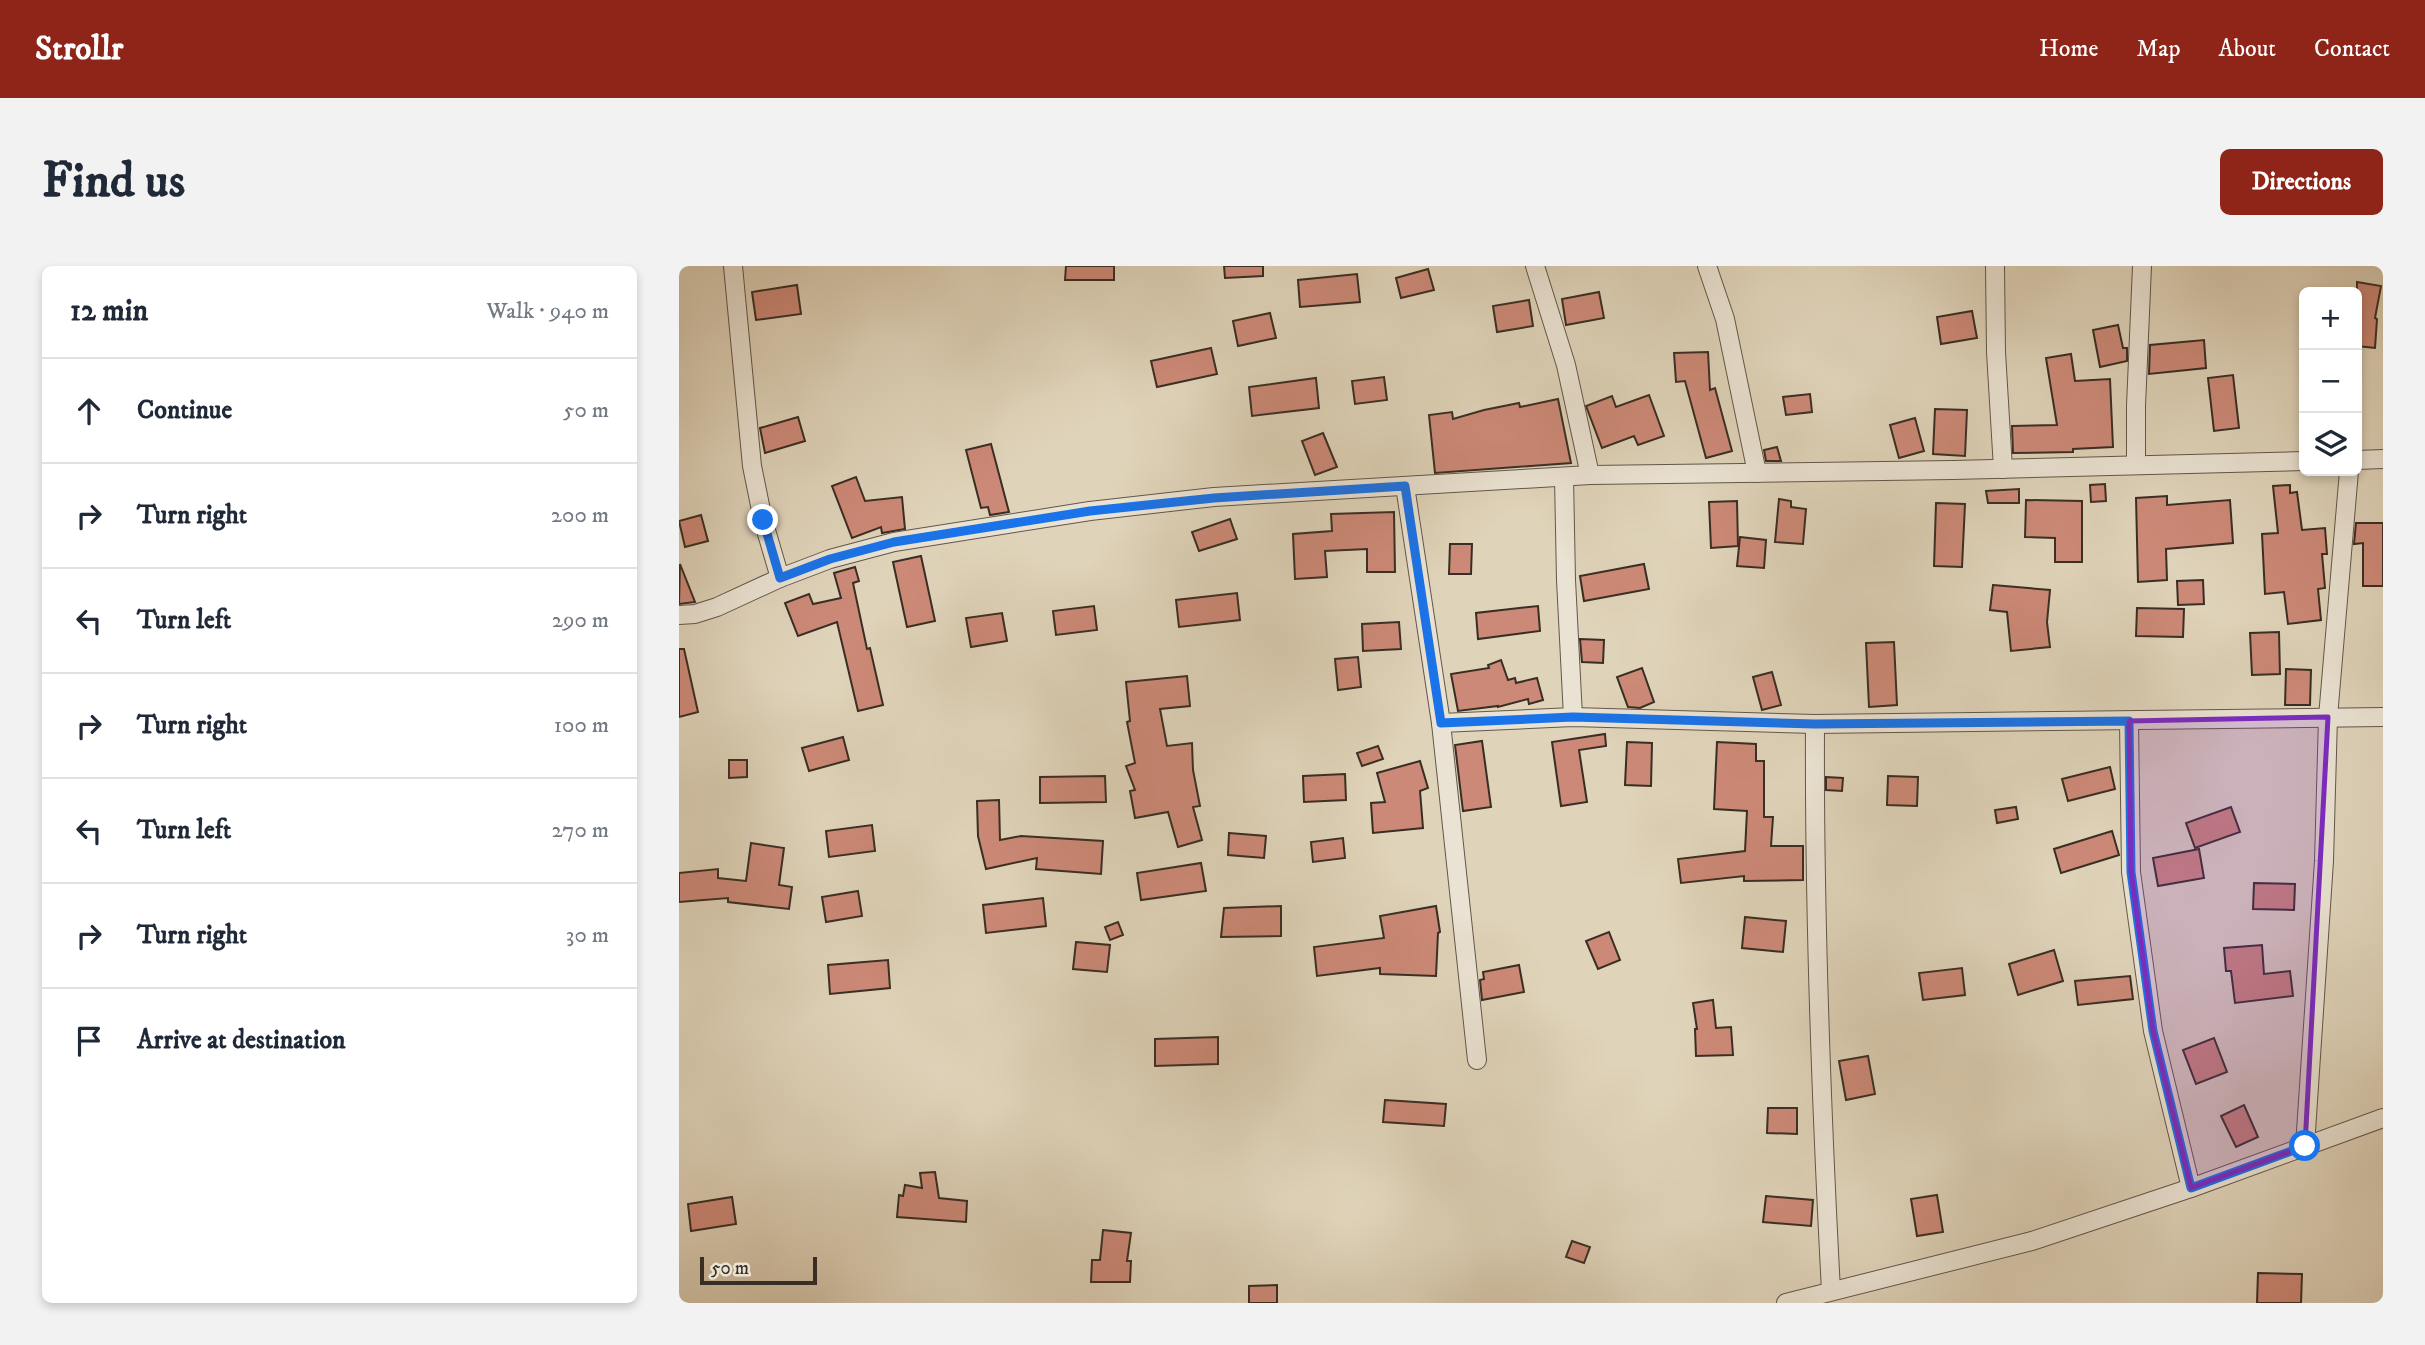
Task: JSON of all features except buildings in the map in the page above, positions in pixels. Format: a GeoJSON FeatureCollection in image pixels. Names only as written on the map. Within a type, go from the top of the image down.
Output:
{"type":"FeatureCollection","features":[{"type":"Feature","properties":{"kind":"street"},"geometry":{"type":"LineString","coordinates":[[733,266],[752,466],[763,520],[780,578]]}},
{"type":"Feature","properties":{"kind":"street"},"geometry":{"type":"LineString","coordinates":[[1535,266],[1566,365],[1590,475]]}},
{"type":"Feature","properties":{"kind":"street"},"geometry":{"type":"LineString","coordinates":[[1707,266],[1725,319],[1757,473]]}},
{"type":"Feature","properties":{"kind":"street"},"geometry":{"type":"LineString","coordinates":[[1995,266],[1996,352],[2003,469]]}},
{"type":"Feature","properties":{"kind":"street"},"geometry":{"type":"LineString","coordinates":[[2136,465],[2142,266]]}},
{"type":"Feature","properties":{"kind":"street"},"geometry":{"type":"LineString","coordinates":[[2362,460],[2383,459]]}},
{"type":"Feature","properties":{"kind":"street"},"geometry":{"type":"LineString","coordinates":[[679,615],[695,614],[717,607],[830,559],[894,542],[1090,511],[1214,498],[1590,475],[2299,461]]}},
{"type":"Feature","properties":{"kind":"street"},"geometry":{"type":"LineString","coordinates":[[2305,1146],[2324,861],[2328,717],[2349,476]]}},
{"type":"Feature","properties":{"kind":"street"},"geometry":{"type":"LineString","coordinates":[[1564,477],[1573,717]]}},
{"type":"Feature","properties":{"kind":"street"},"geometry":{"type":"LineString","coordinates":[[1405,486],[1441,723],[1477,1060]]}},
{"type":"Feature","properties":{"kind":"street"},"geometry":{"type":"LineString","coordinates":[[1441,723],[1573,717],[1815,724],[2383,717]]}},
{"type":"Feature","properties":{"kind":"street"},"geometry":{"type":"LineString","coordinates":[[2129,721],[2133,885],[2153,1031],[2191,1188]]}},
{"type":"Feature","properties":{"kind":"street"},"geometry":{"type":"LineString","coordinates":[[1815,724],[1814,879],[1820,1091],[1831,1291]]}},
{"type":"Feature","properties":{"kind":"street"},"geometry":{"type":"LineString","coordinates":[[1786,1303],[2032,1241],[2191,1188],[2383,1118]]}},
{"type":"Feature","properties":{"kind":"highlighted area"},"geometry":{"type":"Polygon","coordinates":[[[2328,717],[2305,1146],[2191,1188],[2153,1031],[2131,872],[2129,721],[2328,717]]]}},
{"type":"Feature","properties":{"kind":"route"},"geometry":{"type":"LineString","coordinates":[[763,520],[780,578],[830,559],[894,542],[1090,511],[1214,498],[1405,486],[1441,723],[1573,717],[1815,724],[2129,721],[2131,872],[2153,1031],[2191,1188],[2305,1146]]}}]}
